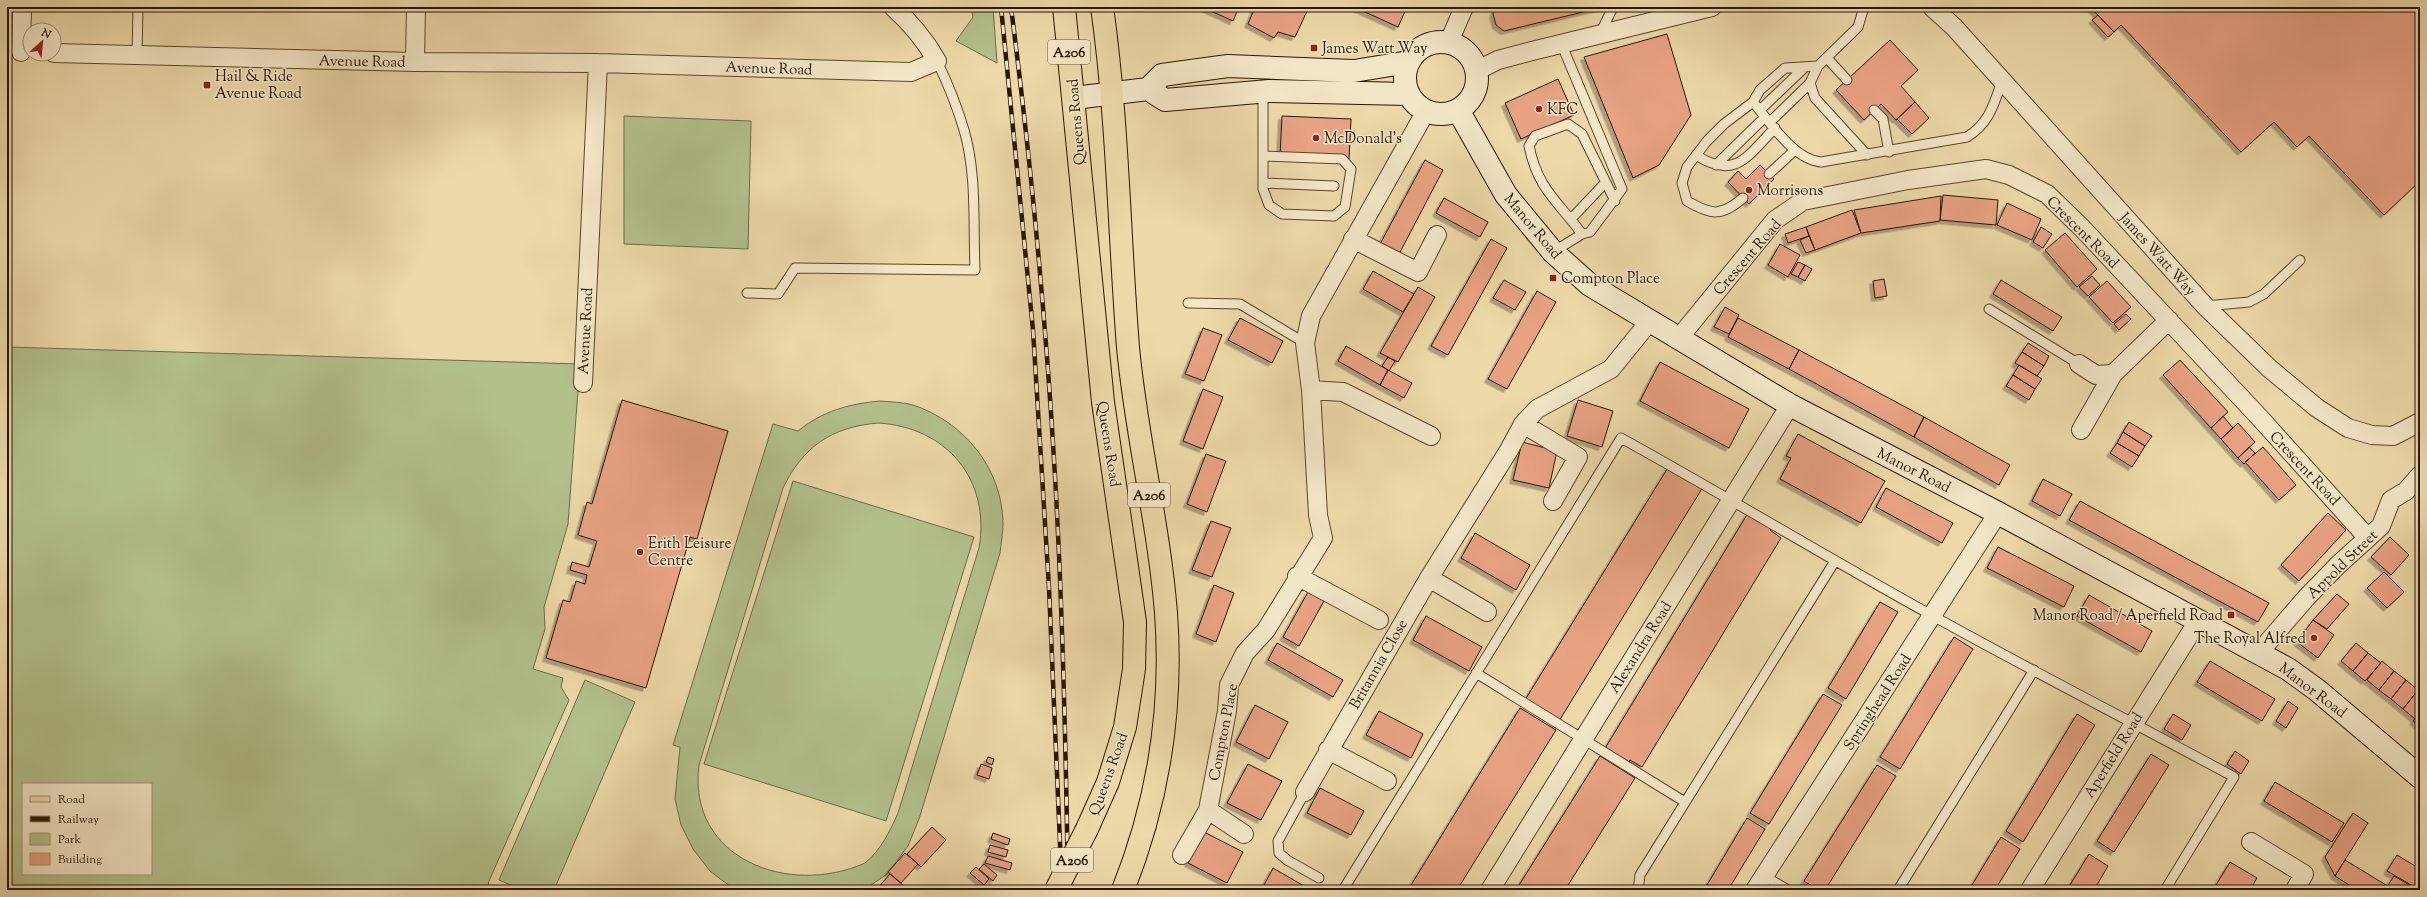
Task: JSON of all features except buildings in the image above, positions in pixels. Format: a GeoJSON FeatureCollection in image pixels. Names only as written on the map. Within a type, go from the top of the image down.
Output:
{"type":"FeatureCollection","features":[{"type":"Feature","properties":{"kind":"main road","name":"Queens Road"},"geometry":{"type":"LineString","coordinates":[[1056,890],[1087,829],[1108,782],[1125,727],[1134,669],[1135,622],[1103,402],[1064,7]]}},
{"type":"Feature","properties":{"kind":"main road","name":"Queens Road"},"geometry":{"type":"LineString","coordinates":[[1102,7],[1113,94],[1128,349],[1166,614],[1166,716],[1155,786],[1135,859],[1123,890]]}},
{"type":"Feature","properties":{"kind":"street"},"geometry":{"type":"LineString","coordinates":[[19,52],[22,7]]}},
{"type":"Feature","properties":{"kind":"street"},"geometry":{"type":"LineString","coordinates":[[415,62],[416,7]]}},
{"type":"Feature","properties":{"kind":"street"},"geometry":{"type":"LineString","coordinates":[[893,7],[908,21],[928,46],[938,62]]}},
{"type":"Feature","properties":{"kind":"street"},"geometry":{"type":"LineString","coordinates":[[1449,42],[1464,7]]}},
{"type":"Feature","properties":{"kind":"street"},"geometry":{"type":"LineString","coordinates":[[1478,70],[1498,60],[1600,34],[1666,13],[1712,7]]}},
{"type":"Feature","properties":{"kind":"street","name":"James Watt Way"},"geometry":{"type":"LineString","coordinates":[[1932,7],[1954,27],[2205,306],[2269,368],[2317,408],[2348,428],[2372,435],[2393,436],[2420,422]]}},
{"type":"Feature","properties":{"kind":"street"},"geometry":{"type":"LineString","coordinates":[[1435,42],[1449,42],[1461,46],[1473,58],[1478,70],[1475,89],[1466,105],[1451,114],[1438,115],[1426,111],[1415,104],[1408,94],[1404,82],[1409,62],[1414,52],[1423,46],[1435,42]]}},
{"type":"Feature","properties":{"kind":"street","name":"Avenue Road"},"geometry":{"type":"LineString","coordinates":[[62,53],[415,62],[598,63],[911,72],[938,62]]}},
{"type":"Feature","properties":{"kind":"street"},"geometry":{"type":"LineString","coordinates":[[1074,98],[1148,89],[1162,74],[1228,66],[1354,71],[1409,62]]}},
{"type":"Feature","properties":{"kind":"street","name":"Avenue Road"},"geometry":{"type":"LineString","coordinates":[[583,383],[598,63]]}},
{"type":"Feature","properties":{"kind":"street"},"geometry":{"type":"LineString","coordinates":[[1148,89],[1165,100],[1264,92],[1408,94]]}},
{"type":"Feature","properties":{"kind":"street","name":"Manor Road"},"geometry":{"type":"LineString","coordinates":[[1458,110],[1506,195],[1553,252],[1590,285],[1649,322],[1679,338],[1790,405],[1998,513],[2260,654],[2311,686],[2420,777]]}},
{"type":"Feature","properties":{"kind":"street","name":"Compton Place"},"geometry":{"type":"LineString","coordinates":[[1182,855],[1208,810],[1227,711],[1229,685],[1245,653],[1266,630],[1297,576],[1323,538],[1318,515],[1311,390],[1305,343],[1311,316],[1426,111]]}},
{"type":"Feature","properties":{"kind":"street","name":"Crescent Road"},"geometry":{"type":"LineString","coordinates":[[1679,338],[1775,220],[1802,201],[1908,180],[1986,169],[2009,175],[2047,194],[2082,228],[2169,320],[2367,537]]}},
{"type":"Feature","properties":{"kind":"street"},"geometry":{"type":"LineString","coordinates":[[1353,239],[1418,272],[1437,235]]}},
{"type":"Feature","properties":{"kind":"street"},"geometry":{"type":"LineString","coordinates":[[2081,430],[2113,374],[2169,320]]}},
{"type":"Feature","properties":{"kind":"street","name":"Britannia Close"},"geometry":{"type":"LineString","coordinates":[[1305,792],[1428,578],[1509,450],[1523,424],[1537,409],[1611,369],[1649,322]]}},
{"type":"Feature","properties":{"kind":"street"},"geometry":{"type":"LineString","coordinates":[[2079,364],[2096,374],[2113,374]]}},
{"type":"Feature","properties":{"kind":"street"},"geometry":{"type":"LineString","coordinates":[[1311,390],[1343,392],[1431,436]]}},
{"type":"Feature","properties":{"kind":"street","name":"Alexandra Road"},"geometry":{"type":"LineString","coordinates":[[1490,890],[1790,405]]}},
{"type":"Feature","properties":{"kind":"street"},"geometry":{"type":"LineString","coordinates":[[1523,424],[1578,457],[1553,501]]}},
{"type":"Feature","properties":{"kind":"street","name":"Appold Street"},"geometry":{"type":"LineString","coordinates":[[2260,654],[2268,642],[2306,598],[2367,537],[2381,526],[2391,500],[2406,491],[2420,475]]}},
{"type":"Feature","properties":{"kind":"street","name":"Springhead Road"},"geometry":{"type":"LineString","coordinates":[[1760,883],[1998,513]]}},
{"type":"Feature","properties":{"kind":"street"},"geometry":{"type":"LineString","coordinates":[[1297,576],[1379,620]]}},
{"type":"Feature","properties":{"kind":"street"},"geometry":{"type":"LineString","coordinates":[[1428,578],[1487,612]]}},
{"type":"Feature","properties":{"kind":"street","name":"Aperfield Road"},"geometry":{"type":"LineString","coordinates":[[2030,890],[2198,621]]}},
{"type":"Feature","properties":{"kind":"street"},"geometry":{"type":"LineString","coordinates":[[1328,750],[1387,781]]}},
{"type":"Feature","properties":{"kind":"street"},"geometry":{"type":"LineString","coordinates":[[1208,810],[1244,834]]}},
{"type":"Feature","properties":{"kind":"street"},"geometry":{"type":"LineString","coordinates":[[2251,842],[2304,874],[2295,890]]}},
{"type":"Feature","properties":{"kind":"lane"},"geometry":{"type":"LineString","coordinates":[[137,56],[138,7]]}},
{"type":"Feature","properties":{"kind":"lane"},"geometry":{"type":"LineString","coordinates":[[1600,34],[1613,7]]}},
{"type":"Feature","properties":{"kind":"lane"},"geometry":{"type":"LineString","coordinates":[[1716,165],[1810,83],[1818,66],[1858,27],[1864,7]]}},
{"type":"Feature","properties":{"kind":"lane"},"geometry":{"type":"LineString","coordinates":[[1553,252],[1582,234],[1590,232],[1622,190],[1561,43]]}},
{"type":"Feature","properties":{"kind":"lane"},"geometry":{"type":"LineString","coordinates":[[1827,58],[1847,80]]}},
{"type":"Feature","properties":{"kind":"lane"},"geometry":{"type":"LineString","coordinates":[[747,293],[778,294],[795,268],[975,270],[971,174],[964,131],[951,89],[938,62]]}},
{"type":"Feature","properties":{"kind":"lane"},"geometry":{"type":"LineString","coordinates":[[1743,198],[1727,210],[1715,213],[1702,210],[1687,200],[1682,183],[1688,167],[1696,155],[1724,124],[1753,102],[1760,90],[1785,68],[1818,66]]}},
{"type":"Feature","properties":{"kind":"lane"},"geometry":{"type":"LineString","coordinates":[[1696,155],[1722,167],[1738,164],[1805,67]]}},
{"type":"Feature","properties":{"kind":"lane"},"geometry":{"type":"LineString","coordinates":[[1753,102],[1794,150],[1812,161],[1889,152],[1967,137],[1980,130],[1988,119],[2002,81]]}},
{"type":"Feature","properties":{"kind":"lane"},"geometry":{"type":"LineString","coordinates":[[1810,83],[1815,98],[1867,155]]}},
{"type":"Feature","properties":{"kind":"lane"},"geometry":{"type":"LineString","coordinates":[[1263,156],[1342,159],[1351,169],[1345,207],[1334,216],[1282,214],[1269,205],[1263,189],[1263,156],[1264,92]]}},
{"type":"Feature","properties":{"kind":"lane"},"geometry":{"type":"LineString","coordinates":[[1874,110],[1883,119],[1889,152]]}},
{"type":"Feature","properties":{"kind":"lane"},"geometry":{"type":"LineString","coordinates":[[1582,234],[1546,191],[1533,164],[1529,146],[1536,136],[1568,124],[1582,134],[1615,201]]}},
{"type":"Feature","properties":{"kind":"lane"},"geometry":{"type":"LineString","coordinates":[[1769,174],[1794,150]]}},
{"type":"Feature","properties":{"kind":"lane"},"geometry":{"type":"LineString","coordinates":[[1263,183],[1334,186]]}},
{"type":"Feature","properties":{"kind":"lane"},"geometry":{"type":"LineString","coordinates":[[1571,219],[1605,183]]}},
{"type":"Feature","properties":{"kind":"lane"},"geometry":{"type":"LineString","coordinates":[[2205,306],[2249,302],[2264,294],[2300,260]]}},
{"type":"Feature","properties":{"kind":"lane"},"geometry":{"type":"LineString","coordinates":[[1188,303],[1240,304],[1305,343]]}},
{"type":"Feature","properties":{"kind":"lane"},"geometry":{"type":"LineString","coordinates":[[1989,309],[2079,364]]}},
{"type":"Feature","properties":{"kind":"lane"},"geometry":{"type":"LineString","coordinates":[[1343,890],[1621,438],[1731,499],[1933,616],[2234,777],[2165,890]]}},
{"type":"Feature","properties":{"kind":"lane"},"geometry":{"type":"LineString","coordinates":[[1638,890],[1640,875],[1836,561]]}},
{"type":"Feature","properties":{"kind":"lane"},"geometry":{"type":"LineString","coordinates":[[1898,890],[2034,670]]}},
{"type":"Feature","properties":{"kind":"lane"},"geometry":{"type":"LineString","coordinates":[[1476,673],[1685,802]]}},
{"type":"Feature","properties":{"kind":"lane"},"geometry":{"type":"LineString","coordinates":[[1305,792],[1278,841],[1279,853],[1287,860],[1319,878]]}},
{"type":"Feature","properties":{"kind":"lane"},"geometry":{"type":"LineString","coordinates":[[1760,883],[1788,890]]}},
{"type":"Feature","properties":{"kind":"green space"},"geometry":{"type":"Polygon","coordinates":[[[971,7],[993,7],[997,63],[956,41],[973,17],[971,7]]]}},
{"type":"Feature","properties":{"kind":"green space"},"geometry":{"type":"Polygon","coordinates":[[[624,116],[751,121],[748,249],[624,244],[624,116]]]}},
{"type":"Feature","properties":{"kind":"green space"},"geometry":{"type":"Polygon","coordinates":[[[7,347],[580,364],[568,524],[544,607],[545,629],[533,669],[563,678],[561,687],[569,700],[489,881],[487,890],[7,890],[7,347]]]}},
{"type":"Feature","properties":{"kind":"green space"},"geometry":{"type":"Polygon","coordinates":[[[880,401],[905,403],[931,413],[964,435],[977,450],[988,466],[996,484],[1001,503],[1003,523],[1000,553],[919,819],[908,846],[887,874],[864,890],[735,890],[710,871],[693,849],[681,825],[675,799],[680,747],[673,745],[773,424],[798,431],[817,418],[836,410],[857,404],[880,401]],[[878,423],[846,429],[820,442],[809,450],[791,474],[783,488],[699,765],[700,798],[709,825],[726,846],[749,862],[776,872],[805,875],[836,872],[865,863],[876,852],[884,840],[898,813],[979,548],[981,523],[978,500],[970,479],[958,461],[943,446],[924,435],[902,427],[878,423]]]}},
{"type":"Feature","properties":{"kind":"green space"},"geometry":{"type":"Polygon","coordinates":[[[793,481],[974,537],[886,821],[704,764],[793,481]]]}},
{"type":"Feature","properties":{"kind":"green space"},"geometry":{"type":"Polygon","coordinates":[[[585,680],[635,702],[554,890],[522,890],[499,880],[585,680]]]}},
{"type":"Feature","properties":{"kind":"railway"},"geometry":{"type":"LineString","coordinates":[[1001,7],[1033,330],[1049,588],[1062,890]]}},
{"type":"Feature","properties":{"kind":"railway"},"geometry":{"type":"LineString","coordinates":[[1011,7],[1037,242],[1051,417],[1058,528],[1062,631],[1068,890]]}},
{"type":"Feature","properties":{"kind":"place","name":"James Watt Way"},"geometry":{"type":"Point","coordinates":[1314,48]}},
{"type":"Feature","properties":{"kind":"place","name":"Hail & Ride Avenue Road"},"geometry":{"type":"Point","coordinates":[207,85]}},
{"type":"Feature","properties":{"kind":"place","name":"KFC"},"geometry":{"type":"Point","coordinates":[1539,109]}},
{"type":"Feature","properties":{"kind":"place","name":"McDonald's"},"geometry":{"type":"Point","coordinates":[1316,138]}},
{"type":"Feature","properties":{"kind":"place","name":"Morrisons"},"geometry":{"type":"Point","coordinates":[1749,190]}},
{"type":"Feature","properties":{"kind":"place","name":"Compton Place"},"geometry":{"type":"Point","coordinates":[1553,278]}},
{"type":"Feature","properties":{"kind":"place","name":"Erith Leisure Centre"},"geometry":{"type":"Point","coordinates":[640,552]}},
{"type":"Feature","properties":{"kind":"place","name":"Manor Road / Aperfield Road"},"geometry":{"type":"Point","coordinates":[2231,615]}},
{"type":"Feature","properties":{"kind":"place","name":"The Royal Alfred"},"geometry":{"type":"Point","coordinates":[2314,638]}}]}
